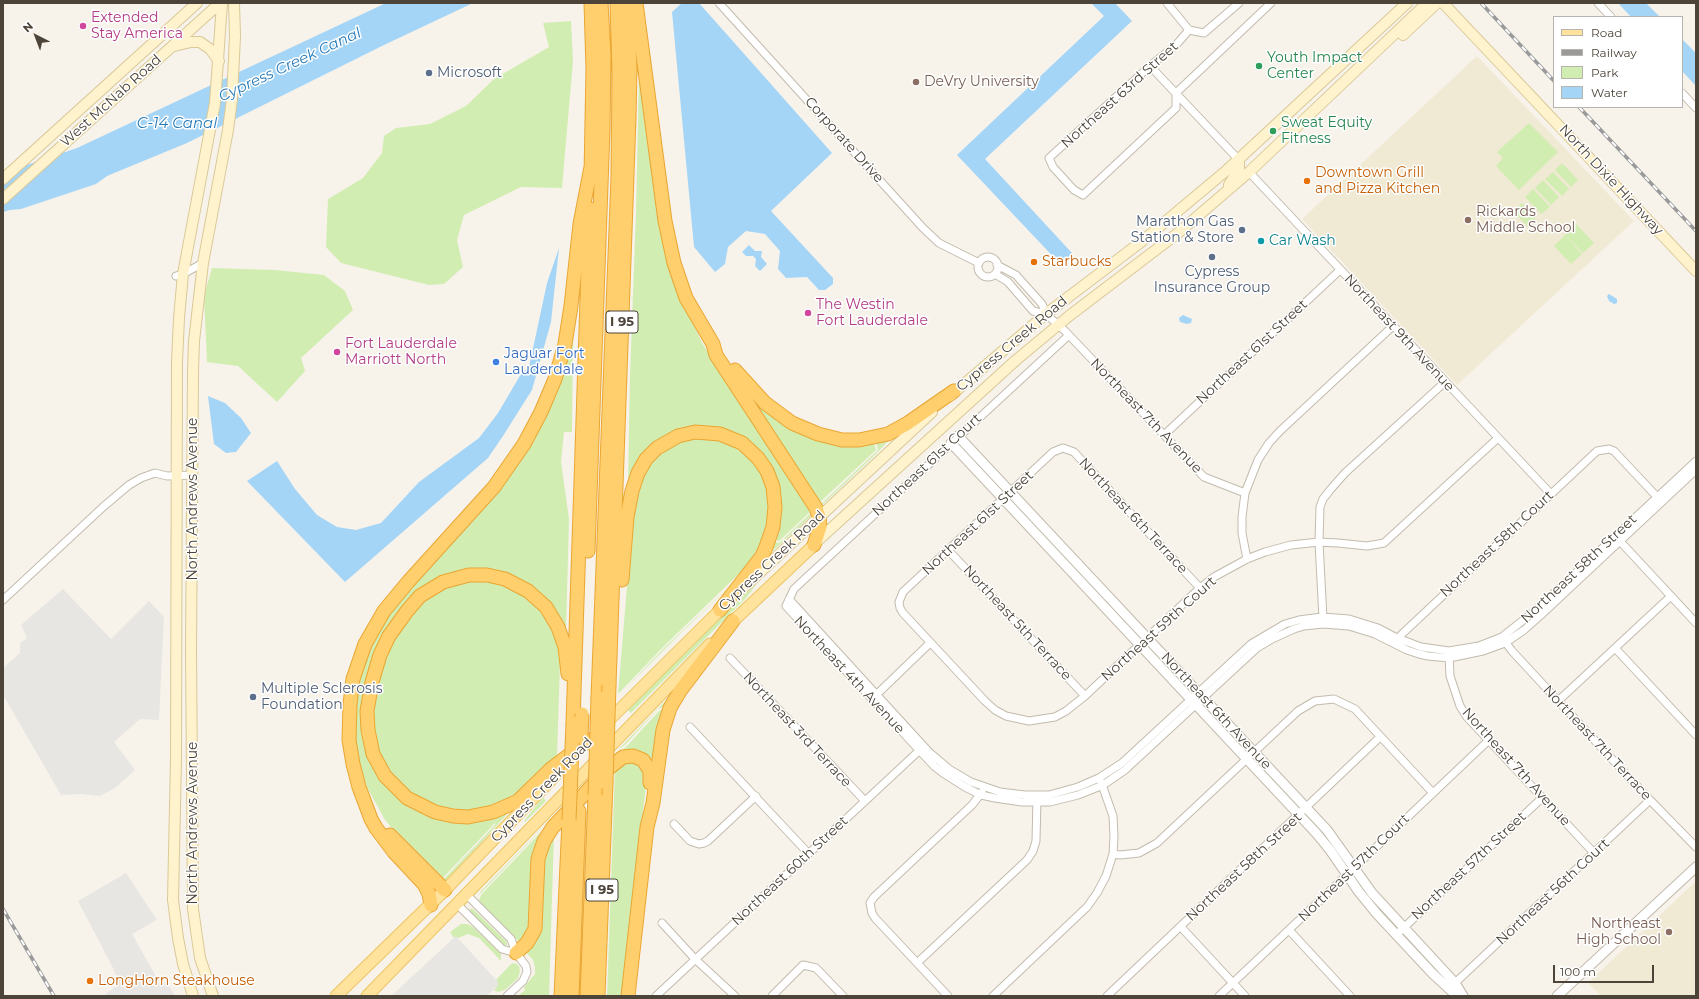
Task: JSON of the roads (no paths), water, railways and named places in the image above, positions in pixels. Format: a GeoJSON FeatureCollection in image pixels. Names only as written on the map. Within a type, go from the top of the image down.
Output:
{"type":"FeatureCollection","features":[{"type":"Feature","properties":{"kind":"highway","name":"I 95"},"geometry":{"type":"LineString","coordinates":[[561,996],[574,816],[577,718],[593,68],[591,3]]}},
{"type":"Feature","properties":{"kind":"highway"},"geometry":{"type":"LineString","coordinates":[[577,718],[603,130],[604,55],[601,3]]}},
{"type":"Feature","properties":{"kind":"highway"},"geometry":{"type":"LineString","coordinates":[[588,996],[618,170],[619,72],[617,3]]}},
{"type":"Feature","properties":{"kind":"highway","name":"I 95"},"geometry":{"type":"LineString","coordinates":[[598,996],[630,100],[627,3]]}},
{"type":"Feature","properties":{"kind":"highway"},"geometry":{"type":"LineString","coordinates":[[636,3],[664,215],[671,251],[686,298],[713,344],[716,355],[812,502],[820,517],[820,527],[814,545]]}},
{"type":"Feature","properties":{"kind":"highway"},"geometry":{"type":"LineString","coordinates":[[430,905],[429,894],[426,888],[382,836],[371,819],[353,764],[349,728],[351,692],[360,655],[376,623],[392,601],[502,476],[524,444],[542,412],[555,379],[565,344],[572,300],[580,224],[591,166]]}},
{"type":"Feature","properties":{"kind":"highway"},"geometry":{"type":"LineString","coordinates":[[713,344],[721,351],[749,386],[775,410],[802,428],[833,439],[859,440],[888,434],[954,391]]}},
{"type":"Feature","properties":{"kind":"highway"},"geometry":{"type":"LineString","coordinates":[[611,641],[621,586],[627,517],[634,481],[646,458],[657,448],[678,436],[696,432],[720,434],[735,440],[748,448],[758,458],[767,471],[774,487],[775,498],[773,527],[766,547],[762,556],[720,610]]}},
{"type":"Feature","properties":{"kind":"highway"},"geometry":{"type":"LineString","coordinates":[[577,718],[565,647],[554,619],[541,601],[521,586],[497,576],[478,574],[459,576],[438,584],[420,596],[407,611],[394,628],[380,655],[370,687],[367,711],[371,746],[376,762],[385,776],[401,793],[413,802],[436,812],[453,816],[476,816],[493,812],[510,805],[525,795],[552,768],[589,740]]}},
{"type":"Feature","properties":{"kind":"highway"},"geometry":{"type":"LineString","coordinates":[[647,827],[652,803],[661,737],[667,715],[680,691],[734,621]]}},
{"type":"Feature","properties":{"kind":"highway"},"geometry":{"type":"LineString","coordinates":[[516,953],[529,939],[535,929],[538,859],[546,836],[609,768],[619,759],[626,756],[633,756],[640,759],[647,765],[650,771],[647,827],[628,996]]}},
{"type":"Feature","properties":{"kind":"highway"},"geometry":{"type":"LineString","coordinates":[[365,799],[394,838],[449,886]]}},
{"type":"Feature","properties":{"kind":"highway"},"geometry":{"type":"LineString","coordinates":[[572,996],[574,816]]}},
{"type":"Feature","properties":{"kind":"main road","name":"West McNab Road"},"geometry":{"type":"LineString","coordinates":[[3,179],[197,3]]}},
{"type":"Feature","properties":{"kind":"main road","name":"West McNab Road"},"geometry":{"type":"LineString","coordinates":[[3,199],[221,3]]}},
{"type":"Feature","properties":{"kind":"main road","name":"North Andrews Avenue"},"geometry":{"type":"LineString","coordinates":[[193,996],[188,982],[178,938],[173,900],[176,759],[177,362],[180,275],[209,138],[218,76],[221,3]]}},
{"type":"Feature","properties":{"kind":"main road","name":"North Andrews Avenue"},"geometry":{"type":"LineString","coordinates":[[214,996],[200,958],[193,909],[191,650],[194,341],[203,263],[228,130],[234,69],[234,3]]}},
{"type":"Feature","properties":{"kind":"main road","name":"Cypress Creek Road"},"geometry":{"type":"LineString","coordinates":[[336,996],[449,886],[589,740],[720,610],[954,391],[1046,314],[1147,237],[1238,160],[1407,3]]}},
{"type":"Feature","properties":{"kind":"main road"},"geometry":{"type":"LineString","coordinates":[[1329,96],[1427,3]]}},
{"type":"Feature","properties":{"kind":"main road"},"geometry":{"type":"LineString","coordinates":[[1329,96],[1352,80],[1385,52],[1437,3]]}},
{"type":"Feature","properties":{"kind":"main road","name":"North Dixie Highway"},"geometry":{"type":"LineString","coordinates":[[1442,3],[1696,271]]}},
{"type":"Feature","properties":{"kind":"main road"},"geometry":{"type":"LineString","coordinates":[[171,47],[191,42],[200,42],[210,49],[219,61]]}},
{"type":"Feature","properties":{"kind":"main road","name":"Cypress Creek Road"},"geometry":{"type":"LineString","coordinates":[[367,996],[664,690],[814,545],[997,376],[1058,325],[1161,247],[1223,195],[1329,96]]}},
{"type":"Feature","properties":{"kind":"main road"},"geometry":{"type":"LineString","coordinates":[[74,114],[84,126]]}},
{"type":"Feature","properties":{"kind":"main road"},"geometry":{"type":"LineString","coordinates":[[1249,172],[1247,164],[1257,143]]}},
{"type":"Feature","properties":{"kind":"main road"},"geometry":{"type":"LineString","coordinates":[[1223,195],[1239,168],[1238,160]]}},
{"type":"Feature","properties":{"kind":"main road"},"geometry":{"type":"LineString","coordinates":[[449,886],[466,894]]}},
{"type":"Feature","properties":{"kind":"main road"},"geometry":{"type":"LineString","coordinates":[[449,886],[457,904]]}},
{"type":"Feature","properties":{"kind":"street","name":"Corporate Drive"},"geometry":{"type":"LineString","coordinates":[[719,3],[806,97],[853,153],[871,169],[924,228],[939,243],[979,263]]}},
{"type":"Feature","properties":{"kind":"street"},"geometry":{"type":"LineString","coordinates":[[1167,3],[1189,30],[1204,33],[1239,3]]}},
{"type":"Feature","properties":{"kind":"street"},"geometry":{"type":"LineString","coordinates":[[1176,93],[1271,3]]}},
{"type":"Feature","properties":{"kind":"street"},"geometry":{"type":"LineString","coordinates":[[1598,3],[1610,16]]}},
{"type":"Feature","properties":{"kind":"street","name":"Northeast 63rd Street"},"geometry":{"type":"LineString","coordinates":[[1176,93],[1176,108],[1083,195],[1074,190],[1053,167],[1049,158],[1150,66],[1176,45],[1189,30]]}},
{"type":"Feature","properties":{"kind":"street"},"geometry":{"type":"LineString","coordinates":[[1150,66],[1238,160]]}},
{"type":"Feature","properties":{"kind":"street"},"geometry":{"type":"LineString","coordinates":[[1683,94],[1696,108]]}},
{"type":"Feature","properties":{"kind":"street","name":"Northeast 9th Avenue"},"geometry":{"type":"LineString","coordinates":[[1249,172],[1550,493]]}},
{"type":"Feature","properties":{"kind":"street"},"geometry":{"type":"LineString","coordinates":[[1046,314],[1033,311],[1008,282],[995,274],[986,276],[981,274],[978,269],[979,263],[983,258],[989,257],[995,260],[998,265],[1016,275],[1042,304],[1046,314],[1058,325]]}},
{"type":"Feature","properties":{"kind":"street"},"geometry":{"type":"LineString","coordinates":[[180,275],[203,263]]}},
{"type":"Feature","properties":{"kind":"street"},"geometry":{"type":"LineString","coordinates":[[995,274],[998,265]]}},
{"type":"Feature","properties":{"kind":"street","name":"Northeast 61st Street"},"geometry":{"type":"LineString","coordinates":[[1164,435],[1340,270]]}},
{"type":"Feature","properties":{"kind":"street","name":"Northeast 7th Avenue"},"geometry":{"type":"LineString","coordinates":[[1058,325],[1204,477],[1245,493]]}},
{"type":"Feature","properties":{"kind":"street"},"geometry":{"type":"LineString","coordinates":[[1247,559],[1242,525],[1245,493],[1258,460],[1269,443],[1280,431],[1392,326]]}},
{"type":"Feature","properties":{"kind":"street","name":"Northeast 61st Court"},"geometry":{"type":"LineString","coordinates":[[789,599],[794,589],[1069,335]]}},
{"type":"Feature","properties":{"kind":"street"},"geometry":{"type":"LineString","coordinates":[[1323,620],[1319,542],[1320,507],[1330,490],[1345,473],[1446,382]]}},
{"type":"Feature","properties":{"kind":"street","name":"Northeast 6th Avenue"},"geometry":{"type":"LineString","coordinates":[[958,436],[1007,496],[1140,644],[1330,850],[1359,892],[1396,935],[1456,996]]}},
{"type":"Feature","properties":{"kind":"street","name":"Northeast 59th Court"},"geometry":{"type":"LineString","coordinates":[[930,643],[985,702],[1006,716],[1029,721],[1045,720],[1066,712],[1085,696],[1200,588],[1214,577],[1247,559],[1291,545],[1319,542],[1367,546],[1384,543],[1498,438]]}},
{"type":"Feature","properties":{"kind":"street","name":"Northeast 6th Avenue"},"geometry":{"type":"LineString","coordinates":[[951,443],[1007,496],[1147,637],[1201,694],[1337,843],[1372,893],[1455,983],[1463,996]]}},
{"type":"Feature","properties":{"kind":"street","name":"Northeast 61st Street"},"geometry":{"type":"LineString","coordinates":[[930,643],[900,608],[899,602],[903,592],[949,551],[1053,452],[1063,448]]}},
{"type":"Feature","properties":{"kind":"street","name":"Northeast 6th Terrace"},"geometry":{"type":"LineString","coordinates":[[1063,448],[1074,452],[1200,588]]}},
{"type":"Feature","properties":{"kind":"street","name":"Northeast 58th Court"},"geometry":{"type":"LineString","coordinates":[[1396,641],[1550,493],[1591,455],[1602,449],[1614,451],[1660,499]]}},
{"type":"Feature","properties":{"kind":"street","name":"Northeast 58th Street"},"geometry":{"type":"LineString","coordinates":[[1201,694],[1263,643],[1294,629],[1323,620],[1360,628],[1396,641],[1407,650],[1424,655],[1484,651],[1530,625],[1617,539],[1660,499],[1696,461]]}},
{"type":"Feature","properties":{"kind":"street","name":"Northeast 58th Street"},"geometry":{"type":"LineString","coordinates":[[1660,499],[1696,470]]}},
{"type":"Feature","properties":{"kind":"street"},"geometry":{"type":"LineString","coordinates":[[3,600],[103,507],[129,485],[141,478],[155,473],[193,475]]}},
{"type":"Feature","properties":{"kind":"street"},"geometry":{"type":"LineString","coordinates":[[1617,539],[1696,623]]}},
{"type":"Feature","properties":{"kind":"street","name":"Northeast 5th Terrace"},"geometry":{"type":"LineString","coordinates":[[949,551],[1085,696]]}},
{"type":"Feature","properties":{"kind":"street"},"geometry":{"type":"LineString","coordinates":[[1558,701],[1671,596]]}},
{"type":"Feature","properties":{"kind":"street","name":"Northeast 4th Avenue"},"geometry":{"type":"LineString","coordinates":[[789,599],[942,773],[1010,801],[1065,799],[1101,782],[1201,694]]}},
{"type":"Feature","properties":{"kind":"street","name":"Northeast 7th Terrace"},"geometry":{"type":"LineString","coordinates":[[1504,640],[1558,701],[1696,847]]}},
{"type":"Feature","properties":{"kind":"street"},"geometry":{"type":"LineString","coordinates":[[874,697],[930,643]]}},
{"type":"Feature","properties":{"kind":"street"},"geometry":{"type":"LineString","coordinates":[[1615,648],[1696,735]]}},
{"type":"Feature","properties":{"kind":"street","name":"Northeast 7th Avenue"},"geometry":{"type":"LineString","coordinates":[[1449,654],[1450,676],[1460,706],[1468,717],[1594,853]]}},
{"type":"Feature","properties":{"kind":"street","name":"Northeast 3rd Terrace"},"geometry":{"type":"LineString","coordinates":[[730,658],[865,801]]}},
{"type":"Feature","properties":{"kind":"street"},"geometry":{"type":"LineString","coordinates":[[1113,854],[1120,855],[1139,853],[1156,843],[1298,711],[1316,700],[1334,699],[1355,709],[1433,793]]}},
{"type":"Feature","properties":{"kind":"street"},"geometry":{"type":"LineString","coordinates":[[690,727],[808,853]]}},
{"type":"Feature","properties":{"kind":"street","name":"Northeast 58th Street"},"geometry":{"type":"LineString","coordinates":[[1107,996],[1380,737]]}},
{"type":"Feature","properties":{"kind":"street","name":"Northeast 57th Court"},"geometry":{"type":"LineString","coordinates":[[1219,996],[1489,740]]}},
{"type":"Feature","properties":{"kind":"street","name":"Northeast 60th Street"},"geometry":{"type":"LineString","coordinates":[[656,996],[921,748]]}},
{"type":"Feature","properties":{"kind":"street"},"geometry":{"type":"LineString","coordinates":[[993,996],[1088,907],[1098,893],[1113,854],[1114,837],[1113,816],[1101,782]]}},
{"type":"Feature","properties":{"kind":"street"},"geometry":{"type":"LineString","coordinates":[[948,996],[875,918],[870,908],[870,903],[874,896],[972,805],[983,791]]}},
{"type":"Feature","properties":{"kind":"street"},"geometry":{"type":"LineString","coordinates":[[674,824],[690,841],[699,844],[708,841],[756,796]]}},
{"type":"Feature","properties":{"kind":"street","name":"Northeast 57th Street"},"geometry":{"type":"LineString","coordinates":[[1396,935],[1543,797]]}},
{"type":"Feature","properties":{"kind":"street"},"geometry":{"type":"LineString","coordinates":[[917,963],[1027,860],[1033,851],[1036,841],[1037,799]]}},
{"type":"Feature","properties":{"kind":"street","name":"Northeast 56th Court"},"geometry":{"type":"LineString","coordinates":[[1455,983],[1650,800]]}},
{"type":"Feature","properties":{"kind":"street"},"geometry":{"type":"LineString","coordinates":[[1557,996],[1696,867]]}},
{"type":"Feature","properties":{"kind":"street"},"geometry":{"type":"LineString","coordinates":[[466,894],[511,939],[516,953],[525,964],[527,972],[523,981],[507,996]]}},
{"type":"Feature","properties":{"kind":"street"},"geometry":{"type":"LineString","coordinates":[[457,904],[502,950],[516,953]]}},
{"type":"Feature","properties":{"kind":"street"},"geometry":{"type":"LineString","coordinates":[[662,923],[695,959],[736,996]]}},
{"type":"Feature","properties":{"kind":"street"},"geometry":{"type":"LineString","coordinates":[[1181,927],[1245,996]]}},
{"type":"Feature","properties":{"kind":"street"},"geometry":{"type":"LineString","coordinates":[[1289,930],[1350,996]]}},
{"type":"Feature","properties":{"kind":"street"},"geometry":{"type":"LineString","coordinates":[[772,996],[803,966],[816,968],[843,996]]}},
{"type":"Feature","properties":{"kind":"water","name":"C-14 Canal"},"geometry":{"type":"Polygon","coordinates":[[[386,3],[473,3],[384,45],[187,143],[107,176],[96,184],[21,209],[3,212],[3,173],[77,148],[386,3]]]}},
{"type":"Feature","properties":{"kind":"water"},"geometry":{"type":"Polygon","coordinates":[[[682,3],[699,3],[832,153],[771,211],[833,278],[833,284],[825,290],[819,290],[807,277],[786,278],[778,269],[780,251],[765,234],[746,231],[728,247],[725,264],[715,272],[694,247],[672,12],[682,3]]]}},
{"type":"Feature","properties":{"kind":"water"},"geometry":{"type":"Polygon","coordinates":[[[1091,3],[1115,3],[1132,21],[985,159],[1072,253],[1062,266],[957,155],[1104,16],[1091,3]]]}},
{"type":"Feature","properties":{"kind":"water"},"geometry":{"type":"Polygon","coordinates":[[[1618,3],[1646,3],[1659,16],[1630,16],[1618,3]]]}},
{"type":"Feature","properties":{"kind":"water"},"geometry":{"type":"Polygon","coordinates":[[[1683,40],[1696,53],[1696,86],[1683,72],[1683,40]]]}},
{"type":"Feature","properties":{"kind":"water"},"geometry":{"type":"Polygon","coordinates":[[[749,245],[755,251],[762,251],[761,257],[767,264],[760,271],[755,266],[756,259],[753,256],[746,256],[742,252],[749,245]]]}},
{"type":"Feature","properties":{"kind":"water"},"geometry":{"type":"Polygon","coordinates":[[[559,248],[551,322],[532,390],[503,436],[488,458],[345,582],[247,481],[277,461],[295,489],[317,515],[337,527],[356,530],[381,523],[419,482],[479,438],[498,413],[521,374],[529,367],[547,283],[559,248]]]}},
{"type":"Feature","properties":{"kind":"water"},"geometry":{"type":"Polygon","coordinates":[[[1609,294],[1617,299],[1617,303],[1614,304],[1609,301],[1607,296],[1609,294]]]}},
{"type":"Feature","properties":{"kind":"water"},"geometry":{"type":"Polygon","coordinates":[[[1183,315],[1192,319],[1191,323],[1187,324],[1180,322],[1179,318],[1183,315]]]}},
{"type":"Feature","properties":{"kind":"water"},"geometry":{"type":"Polygon","coordinates":[[[208,396],[225,403],[241,418],[251,433],[236,452],[226,453],[214,444],[208,396]]]}},
{"type":"Feature","properties":{"kind":"railway"},"geometry":{"type":"LineString","coordinates":[[1481,3],[1553,80]]}},
{"type":"Feature","properties":{"kind":"railway"},"geometry":{"type":"LineString","coordinates":[[1580,108],[1696,231]]}},
{"type":"Feature","properties":{"kind":"railway"},"geometry":{"type":"LineString","coordinates":[[3,909],[54,996]]}},
{"type":"Feature","properties":{"kind":"place","name":"Extended Stay America"},"geometry":{"type":"Point","coordinates":[83,26]}},
{"type":"Feature","properties":{"kind":"place","name":"Youth Impact Center"},"geometry":{"type":"Point","coordinates":[1259,66]}},
{"type":"Feature","properties":{"kind":"place","name":"Microsoft"},"geometry":{"type":"Point","coordinates":[429,73]}},
{"type":"Feature","properties":{"kind":"place","name":"DeVry University"},"geometry":{"type":"Point","coordinates":[916,82]}},
{"type":"Feature","properties":{"kind":"place","name":"Sweat Equity Fitness"},"geometry":{"type":"Point","coordinates":[1273,131]}},
{"type":"Feature","properties":{"kind":"place","name":"Downtown Grill and Pizza Kitchen"},"geometry":{"type":"Point","coordinates":[1307,181]}},
{"type":"Feature","properties":{"kind":"place","name":"Rickards Middle School"},"geometry":{"type":"Point","coordinates":[1468,220]}},
{"type":"Feature","properties":{"kind":"place","name":"Marathon Gas Station & Store"},"geometry":{"type":"Point","coordinates":[1242,230]}},
{"type":"Feature","properties":{"kind":"place","name":"Car Wash"},"geometry":{"type":"Point","coordinates":[1261,241]}},
{"type":"Feature","properties":{"kind":"place","name":"Cypress Insurance Group"},"geometry":{"type":"Point","coordinates":[1212,257]}},
{"type":"Feature","properties":{"kind":"place","name":"Starbucks"},"geometry":{"type":"Point","coordinates":[1034,262]}},
{"type":"Feature","properties":{"kind":"place","name":"The Westin Fort Lauderdale"},"geometry":{"type":"Point","coordinates":[808,313]}},
{"type":"Feature","properties":{"kind":"place","name":"Fort Lauderdale Marriott North"},"geometry":{"type":"Point","coordinates":[337,352]}},
{"type":"Feature","properties":{"kind":"place","name":"Jaguar Fort Lauderdale"},"geometry":{"type":"Point","coordinates":[496,362]}},
{"type":"Feature","properties":{"kind":"place","name":"Multiple Sclerosis Foundation"},"geometry":{"type":"Point","coordinates":[253,697]}},
{"type":"Feature","properties":{"kind":"place","name":"Northeast High School"},"geometry":{"type":"Point","coordinates":[1669,932]}},
{"type":"Feature","properties":{"kind":"place","name":"LongHorn Steakhouse"},"geometry":{"type":"Point","coordinates":[90,981]}},
{"type":"Feature","properties":{"kind":"water label","name":"Cypress Creek Canal"},"geometry":{"type":"Point","coordinates":[290,65]}}]}
